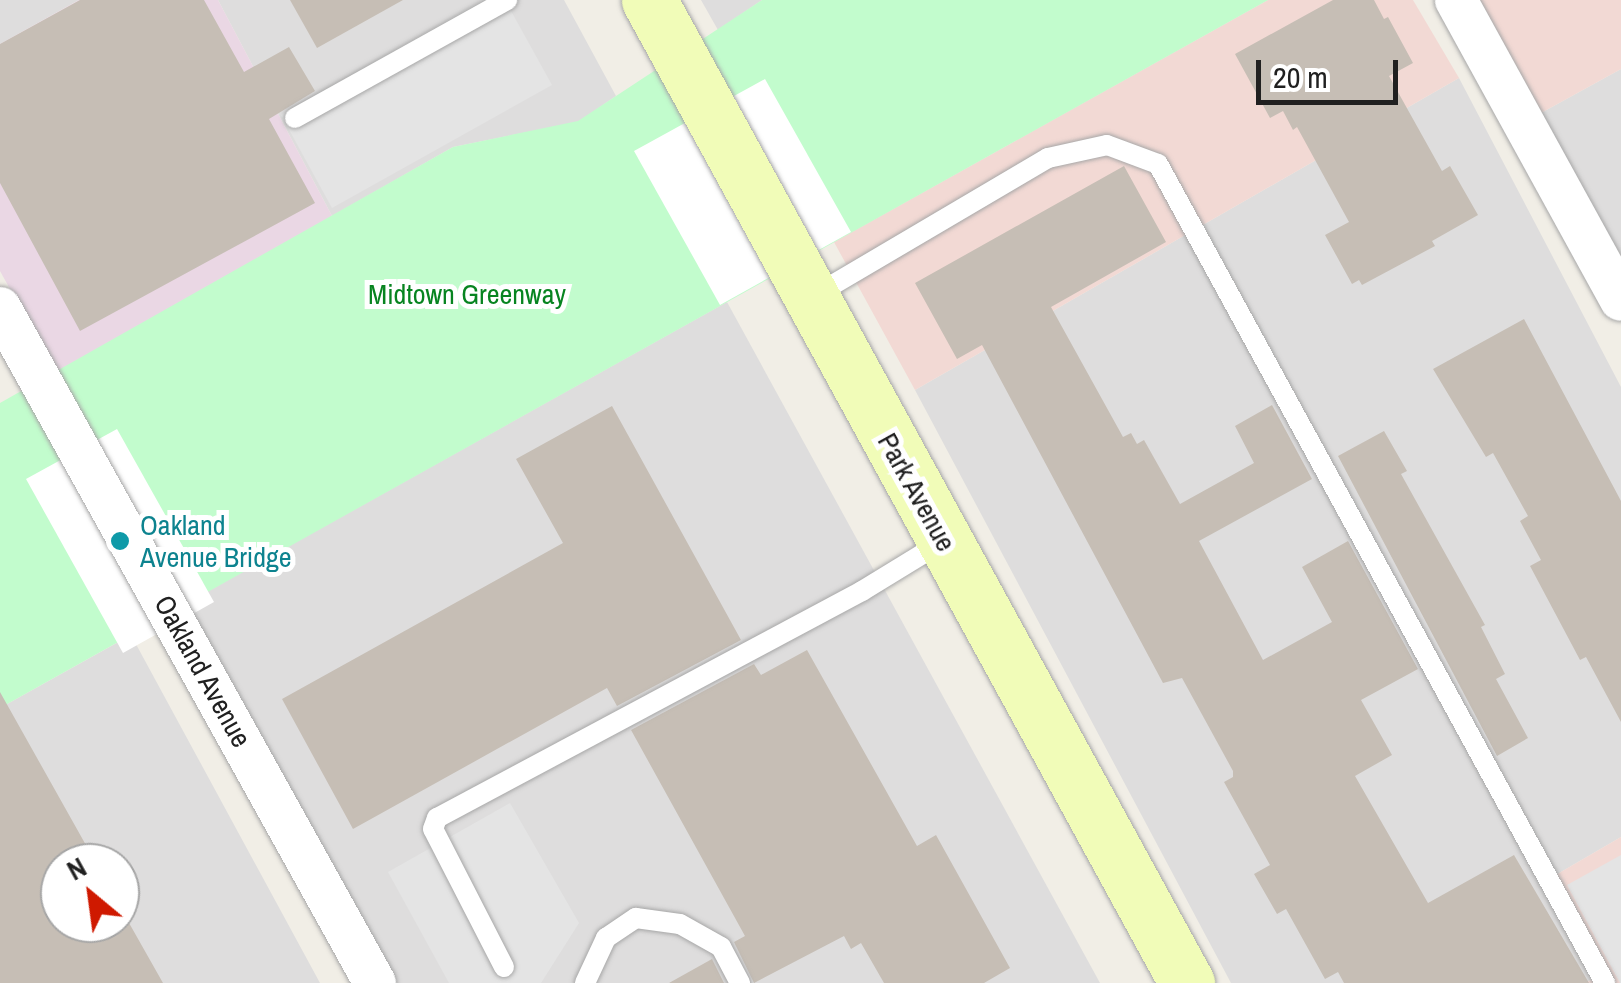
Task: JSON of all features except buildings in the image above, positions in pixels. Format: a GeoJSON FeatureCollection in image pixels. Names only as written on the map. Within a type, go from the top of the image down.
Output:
{"type":"FeatureCollection","features":[{"type":"Feature","properties":{"kind":"street","name":"Park Avenue"},"geometry":{"type":"LineString","coordinates":[[649,0],[1187,983]]}},
{"type":"Feature","properties":{"kind":"street"},"geometry":{"type":"LineString","coordinates":[[1456,0],[1621,300]]}},
{"type":"Feature","properties":{"kind":"street","name":"Oakland Avenue"},"geometry":{"type":"LineString","coordinates":[[0,308],[375,983]]}},
{"type":"Feature","properties":{"kind":"lane"},"geometry":{"type":"LineString","coordinates":[[295,118],[507,0]]}},
{"type":"Feature","properties":{"kind":"lane"},"geometry":{"type":"LineString","coordinates":[[810,298],[1048,158],[1106,145],[1158,164],[1605,983]]}},
{"type":"Feature","properties":{"kind":"lane"},"geometry":{"type":"LineString","coordinates":[[504,967],[433,829],[438,818],[862,591],[944,541]]}},
{"type":"Feature","properties":{"kind":"lane"},"geometry":{"type":"LineString","coordinates":[[584,983],[606,938],[636,918],[680,924],[721,947],[740,983]]}},
{"type":"Feature","properties":{"kind":"shaded area"},"geometry":{"type":"Polygon","coordinates":[[[0,0],[79,0],[0,44],[0,0]]]}},
{"type":"Feature","properties":{"kind":"shaded area"},"geometry":{"type":"Polygon","coordinates":[[[79,0],[218,0],[332,216],[56,372],[0,271],[0,44],[79,0]]]}},
{"type":"Feature","properties":{"kind":"shaded area"},"geometry":{"type":"Polygon","coordinates":[[[218,0],[564,0],[616,96],[578,122],[453,147],[332,216],[218,0]]]}},
{"type":"Feature","properties":{"kind":"shaded area"},"geometry":{"type":"Polygon","coordinates":[[[483,0],[505,0],[552,85],[332,208],[281,115],[483,0]]]}},
{"type":"Feature","properties":{"kind":"shaded area"},"geometry":{"type":"Polygon","coordinates":[[[701,0],[762,0],[718,30],[701,0]]]}},
{"type":"Feature","properties":{"kind":"shaded area"},"geometry":{"type":"Polygon","coordinates":[[[1268,0],[1413,0],[1459,78],[915,390],[834,242],[1268,0]]]}},
{"type":"Feature","properties":{"kind":"shaded area"},"geometry":{"type":"Polygon","coordinates":[[[1478,0],[1621,0],[1621,69],[1541,113],[1478,0]]]}},
{"type":"Feature","properties":{"kind":"shaded area"},"geometry":{"type":"Polygon","coordinates":[[[1621,69],[1621,256],[1541,113],[1621,69]]]}},
{"type":"Feature","properties":{"kind":"shaded area"},"geometry":{"type":"Polygon","coordinates":[[[1459,78],[1621,387],[1621,837],[1554,876],[1602,974],[1585,983],[1231,983],[915,390],[1459,78]]]}},
{"type":"Feature","properties":{"kind":"shaded area"},"geometry":{"type":"Polygon","coordinates":[[[727,302],[1100,983],[396,983],[185,604],[727,302]]]}},
{"type":"Feature","properties":{"kind":"shaded area"},"geometry":{"type":"Polygon","coordinates":[[[131,635],[320,983],[0,983],[0,708],[131,635]]]}},
{"type":"Feature","properties":{"kind":"shaded area"},"geometry":{"type":"Polygon","coordinates":[[[510,803],[579,923],[541,983],[449,983],[388,872],[510,803]]]}},
{"type":"Feature","properties":{"kind":"shaded area"},"geometry":{"type":"Polygon","coordinates":[[[1621,837],[1621,983],[1585,983],[1602,974],[1554,876],[1621,837]]]}},
{"type":"Feature","properties":{"kind":"shaded area"},"geometry":{"type":"Polygon","coordinates":[[[1621,855],[1621,983],[1620,983],[1567,885],[1621,855]]]}},
{"type":"Feature","properties":{"kind":"green space","name":"Midtown Greenway"},"geometry":{"type":"Polygon","coordinates":[[[762,0],[1268,0],[0,708],[0,403],[453,147],[578,121],[762,0]]]}},
{"type":"Feature","properties":{"kind":"pier"},"geometry":{"type":"Polygon","coordinates":[[[765,79],[851,232],[720,305],[634,151],[765,79]]]}},
{"type":"Feature","properties":{"kind":"pier","name":"Oakland Avenue Bridge"},"geometry":{"type":"Polygon","coordinates":[[[117,429],[214,602],[123,653],[26,479],[117,429]]]}},
{"type":"Feature","properties":{"kind":"place","name":"Oakland Avenue Bridge"},"geometry":{"type":"Point","coordinates":[120,541]}}]}
